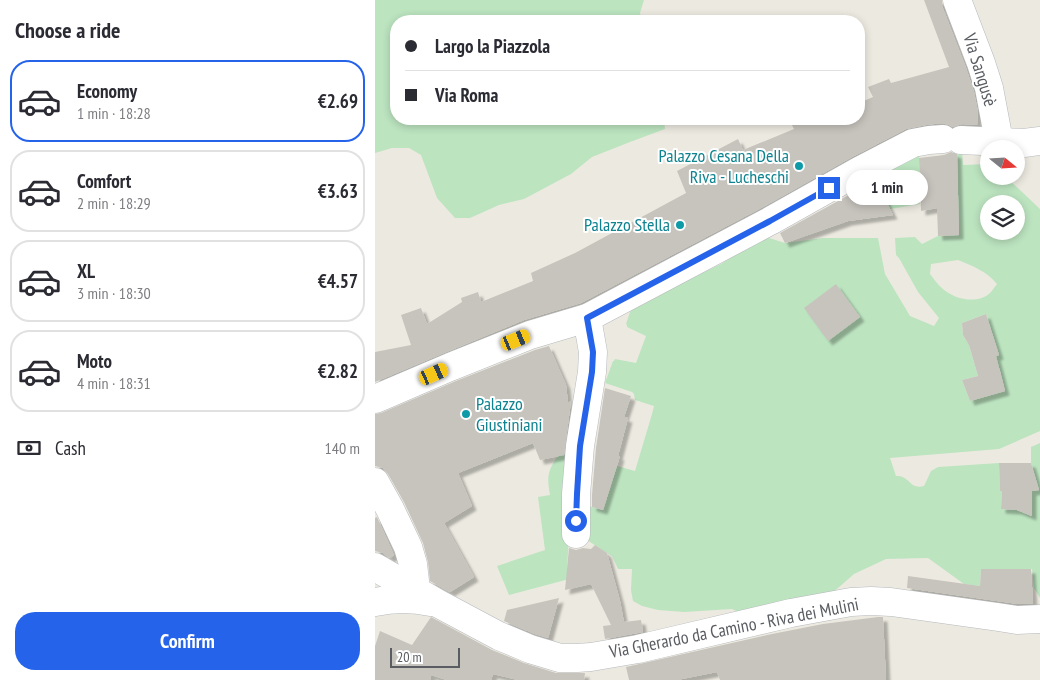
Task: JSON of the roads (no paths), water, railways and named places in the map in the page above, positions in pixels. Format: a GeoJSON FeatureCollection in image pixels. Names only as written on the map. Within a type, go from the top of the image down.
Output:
{"type":"FeatureCollection","features":[{"type":"Feature","properties":{"kind":"street","name":"Via Sangusè"},"geometry":{"type":"LineString","coordinates":[[957,0],[989,88],[999,140]]}},
{"type":"Feature","properties":{"kind":"street"},"geometry":{"type":"LineString","coordinates":[[375,399],[530,335],[587,318],[913,143],[929,140],[980,141]]}},
{"type":"Feature","properties":{"kind":"street"},"geometry":{"type":"LineString","coordinates":[[1025,142],[1040,141]]}},
{"type":"Feature","properties":{"kind":"street"},"geometry":{"type":"LineString","coordinates":[[576,534],[580,446],[592,372],[593,352],[587,318]]}},
{"type":"Feature","properties":{"kind":"street"},"geometry":{"type":"LineString","coordinates":[[375,482],[408,547],[415,581],[411,587]]}},
{"type":"Feature","properties":{"kind":"street"},"geometry":{"type":"LineString","coordinates":[[375,566],[439,604]]}},
{"type":"Feature","properties":{"kind":"street"},"geometry":{"type":"LineString","coordinates":[[375,602],[393,599],[417,599],[439,604]]}},
{"type":"Feature","properties":{"kind":"street","name":"Via Gherardo da Camino - Riva dei Mulini"},"geometry":{"type":"LineString","coordinates":[[439,604],[507,640],[560,658],[577,658],[638,649],[791,613],[851,602],[891,602],[998,618],[1017,620],[1040,619]]}},
{"type":"Feature","properties":{"kind":"place","name":"Palazzo Cesana Della Riva - Lucheschi"},"geometry":{"type":"Point","coordinates":[799,166]}},
{"type":"Feature","properties":{"kind":"place","name":"Palazzo Stella"},"geometry":{"type":"Point","coordinates":[680,225]}},
{"type":"Feature","properties":{"kind":"place","name":"Palazzo Giustiniani"},"geometry":{"type":"Point","coordinates":[466,414]}}]}
